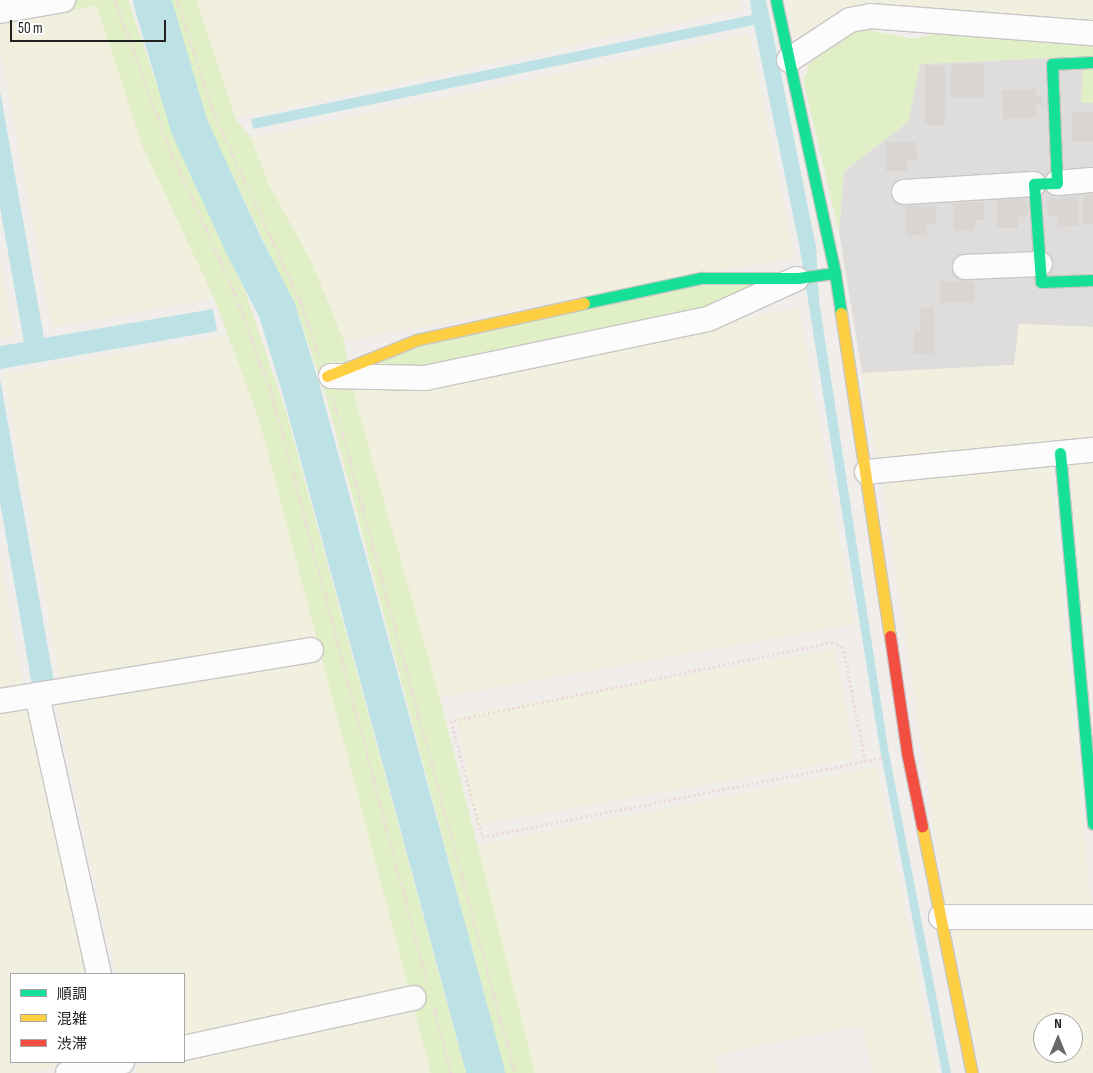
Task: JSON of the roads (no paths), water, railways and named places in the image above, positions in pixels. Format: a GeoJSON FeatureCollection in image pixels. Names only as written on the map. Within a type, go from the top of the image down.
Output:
{"type":"FeatureCollection","features":[{"type":"Feature","properties":{"kind":"street"},"geometry":{"type":"LineString","coordinates":[[0,11],[63,0]]}},
{"type":"Feature","properties":{"kind":"street"},"geometry":{"type":"LineString","coordinates":[[776,0],[835,273],[867,472],[907,753],[972,1073]]}},
{"type":"Feature","properties":{"kind":"street"},"geometry":{"type":"LineString","coordinates":[[788,60],[850,20],[870,16],[1093,33]]}},
{"type":"Feature","properties":{"kind":"street"},"geometry":{"type":"LineString","coordinates":[[1093,62],[1052,64],[1040,264],[1041,282],[1093,280]]}},
{"type":"Feature","properties":{"kind":"street"},"geometry":{"type":"LineString","coordinates":[[904,192],[1092,180]]}},
{"type":"Feature","properties":{"kind":"street"},"geometry":{"type":"LineString","coordinates":[[965,268],[1040,264]]}},
{"type":"Feature","properties":{"kind":"street"},"geometry":{"type":"LineString","coordinates":[[327,376],[416,340],[702,278],[798,278],[835,273]]}},
{"type":"Feature","properties":{"kind":"street"},"geometry":{"type":"LineString","coordinates":[[327,376],[425,378],[708,319],[798,278]]}},
{"type":"Feature","properties":{"kind":"street"},"geometry":{"type":"LineString","coordinates":[[867,472],[1093,450]]}},
{"type":"Feature","properties":{"kind":"street"},"geometry":{"type":"LineString","coordinates":[[1060,453],[1084,626],[1093,824]]}},
{"type":"Feature","properties":{"kind":"street"},"geometry":{"type":"LineString","coordinates":[[0,701],[311,650]]}},
{"type":"Feature","properties":{"kind":"street"},"geometry":{"type":"LineString","coordinates":[[37,695],[99,973]]}},
{"type":"Feature","properties":{"kind":"street"},"geometry":{"type":"LineString","coordinates":[[940,917],[1093,918]]}},
{"type":"Feature","properties":{"kind":"street"},"geometry":{"type":"LineString","coordinates":[[185,1048],[425,997]]}},
{"type":"Feature","properties":{"kind":"street"},"geometry":{"type":"LineString","coordinates":[[68,1073],[115,1063]]}},
{"type":"Feature","properties":{"kind":"water"},"geometry":{"type":"Polygon","coordinates":[[[750,0],[766,0],[816,247],[819,301],[888,748],[951,1073],[942,1073],[880,749],[799,244],[754,25],[253,129],[251,119],[752,15],[750,0]]]}},
{"type":"Feature","properties":{"kind":"water"},"geometry":{"type":"Polygon","coordinates":[[[0,91],[44,338],[213,309],[217,331],[0,369],[0,346],[24,342],[0,207],[0,91]]]}},
{"type":"Feature","properties":{"kind":"water"},"geometry":{"type":"Polygon","coordinates":[[[0,379],[54,682],[32,685],[0,502],[0,379]]]}},
{"type":"Feature","properties":{"kind":"waterway"},"geometry":{"type":"LineString","coordinates":[[152,0],[189,126],[242,242],[277,310],[301,389],[486,1073]]}}]}
